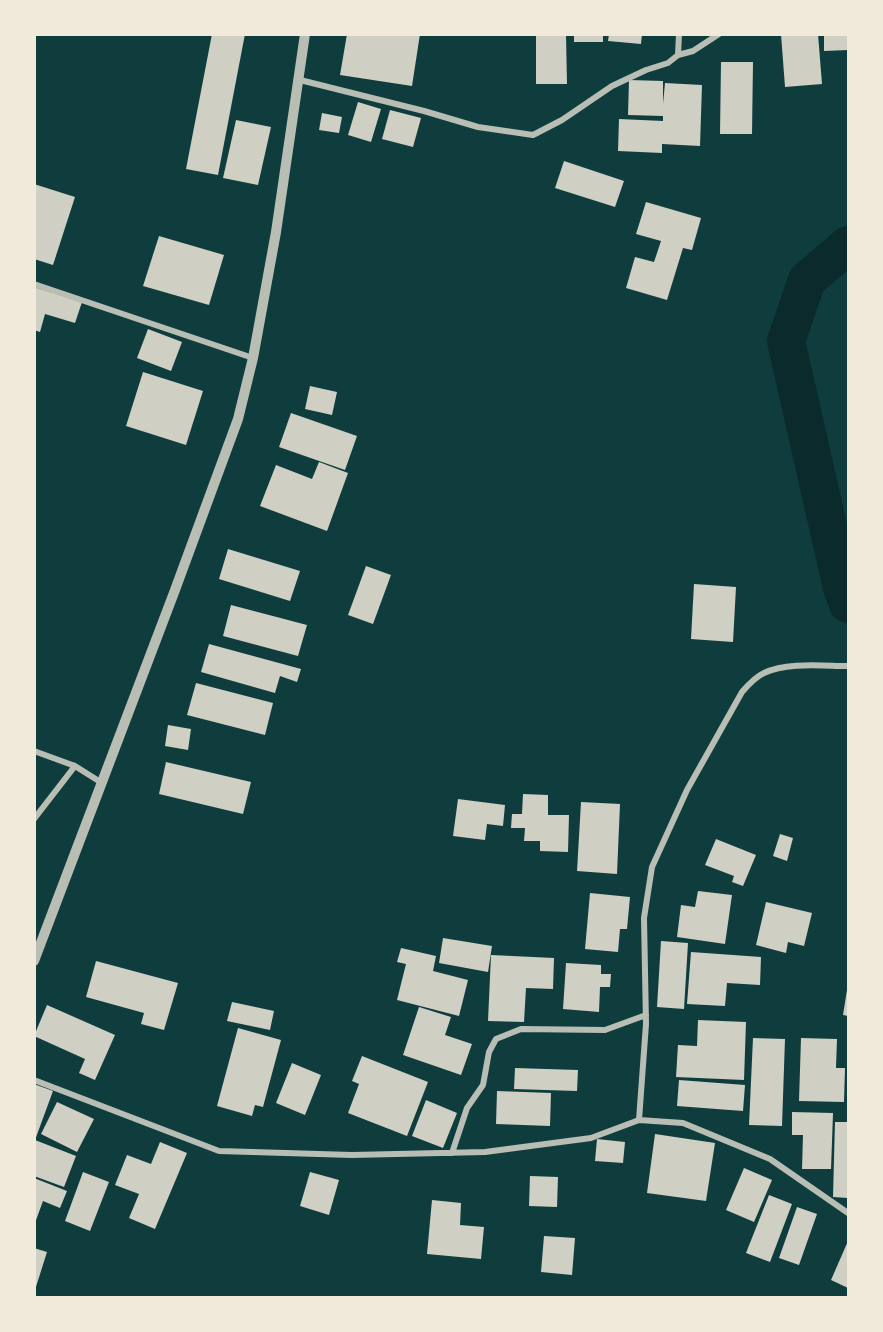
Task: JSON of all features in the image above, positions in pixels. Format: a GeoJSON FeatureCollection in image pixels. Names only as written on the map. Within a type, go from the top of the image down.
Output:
{"type":"FeatureCollection","features":[{"type":"Feature","properties":{"kind":"street"},"geometry":{"type":"LineString","coordinates":[[34,961],[238,419],[253,358],[276,232],[305,34]]}},
{"type":"Feature","properties":{"kind":"street"},"geometry":{"type":"LineString","coordinates":[[678,55],[679,34]]}},
{"type":"Feature","properties":{"kind":"street"},"geometry":{"type":"LineString","coordinates":[[300,80],[478,127],[533,135],[562,120],[612,86],[645,70],[668,63],[678,55],[693,51],[719,34]]}},
{"type":"Feature","properties":{"kind":"street"},"geometry":{"type":"LineString","coordinates":[[34,284],[253,358]]}},
{"type":"Feature","properties":{"kind":"street"},"geometry":{"type":"LineString","coordinates":[[639,1120],[646,1015],[644,918],[652,867],[687,789],[742,692],[764,673],[795,666],[849,666]]}},
{"type":"Feature","properties":{"kind":"street"},"geometry":{"type":"LineString","coordinates":[[34,752],[75,766],[102,783]]}},
{"type":"Feature","properties":{"kind":"street"},"geometry":{"type":"LineString","coordinates":[[34,819],[75,766]]}},
{"type":"Feature","properties":{"kind":"street"},"geometry":{"type":"LineString","coordinates":[[452,1153],[467,1108],[483,1085],[489,1052],[496,1039],[521,1029],[604,1030],[646,1015]]}},
{"type":"Feature","properties":{"kind":"street"},"geometry":{"type":"LineString","coordinates":[[34,1080],[219,1151],[352,1155],[486,1152],[591,1138],[639,1120],[683,1123],[770,1160],[849,1213]]}},
{"type":"Feature","properties":{"kind":"building"},"geometry":{"type":"Polygon","coordinates":[[[212,34],[245,34],[218,175],[186,169],[212,34]]]}},
{"type":"Feature","properties":{"kind":"building"},"geometry":{"type":"Polygon","coordinates":[[[347,34],[420,34],[412,86],[340,75],[347,34]]]}},
{"type":"Feature","properties":{"kind":"building"},"geometry":{"type":"Polygon","coordinates":[[[536,34],[566,34],[567,84],[536,84],[536,34]]]}},
{"type":"Feature","properties":{"kind":"building"},"geometry":{"type":"Polygon","coordinates":[[[574,34],[603,34],[603,42],[574,42],[574,34]]]}},
{"type":"Feature","properties":{"kind":"building"},"geometry":{"type":"Polygon","coordinates":[[[609,34],[642,34],[641,44],[608,41],[609,34]]]}},
{"type":"Feature","properties":{"kind":"building"},"geometry":{"type":"Polygon","coordinates":[[[781,34],[818,34],[822,84],[785,87],[781,34]]]}},
{"type":"Feature","properties":{"kind":"building"},"geometry":{"type":"Polygon","coordinates":[[[824,34],[848,34],[848,50],[824,51],[824,34]]]}},
{"type":"Feature","properties":{"kind":"building"},"geometry":{"type":"Polygon","coordinates":[[[721,62],[753,62],[752,134],[720,134],[721,62]]]}},
{"type":"Feature","properties":{"kind":"building"},"geometry":{"type":"Polygon","coordinates":[[[629,80],[663,81],[663,104],[665,83],[702,85],[700,146],[662,144],[662,153],[618,151],[619,119],[663,121],[663,116],[628,115],[629,80]]]}},
{"type":"Feature","properties":{"kind":"building"},"geometry":{"type":"Polygon","coordinates":[[[358,102],[381,109],[371,142],[348,135],[358,102]]]}},
{"type":"Feature","properties":{"kind":"building"},"geometry":{"type":"Polygon","coordinates":[[[390,110],[421,118],[413,147],[382,139],[390,110]]]}},
{"type":"Feature","properties":{"kind":"building"},"geometry":{"type":"Polygon","coordinates":[[[322,113],[342,117],[339,133],[319,130],[322,113]]]}},
{"type":"Feature","properties":{"kind":"building"},"geometry":{"type":"Polygon","coordinates":[[[236,120],[271,127],[258,185],[223,178],[236,120]]]}},
{"type":"Feature","properties":{"kind":"building"},"geometry":{"type":"Polygon","coordinates":[[[564,161],[624,181],[615,207],[555,188],[564,161]]]}},
{"type":"Feature","properties":{"kind":"building"},"geometry":{"type":"Polygon","coordinates":[[[34,184],[75,197],[53,265],[34,259],[34,184]]]}},
{"type":"Feature","properties":{"kind":"building"},"geometry":{"type":"Polygon","coordinates":[[[646,202],[701,218],[692,250],[683,248],[667,300],[626,288],[635,257],[654,262],[661,241],[636,234],[646,202]]]}},
{"type":"Feature","properties":{"kind":"building"},"geometry":{"type":"Polygon","coordinates":[[[159,236],[224,255],[209,305],[143,286],[159,236]]]}},
{"type":"Feature","properties":{"kind":"building"},"geometry":{"type":"Polygon","coordinates":[[[34,287],[82,302],[75,323],[45,314],[40,332],[34,330],[34,287]]]}},
{"type":"Feature","properties":{"kind":"building"},"geometry":{"type":"Polygon","coordinates":[[[148,329],[182,342],[171,371],[137,358],[148,329]]]}},
{"type":"Feature","properties":{"kind":"building"},"geometry":{"type":"Polygon","coordinates":[[[143,372],[203,391],[186,445],[126,426],[143,372]]]}},
{"type":"Feature","properties":{"kind":"building"},"geometry":{"type":"Polygon","coordinates":[[[310,386],[337,392],[332,415],[305,409],[310,386]]]}},
{"type":"Feature","properties":{"kind":"building"},"geometry":{"type":"Polygon","coordinates":[[[291,413],[357,436],[345,470],[279,447],[291,413]]]}},
{"type":"Feature","properties":{"kind":"building"},"geometry":{"type":"Polygon","coordinates":[[[319,462],[348,473],[327,531],[260,506],[276,465],[312,479],[319,462]]]}},
{"type":"Feature","properties":{"kind":"building"},"geometry":{"type":"Polygon","coordinates":[[[228,549],[300,571],[290,601],[219,579],[228,549]]]}},
{"type":"Feature","properties":{"kind":"building"},"geometry":{"type":"Polygon","coordinates":[[[366,566],[391,575],[373,624],[348,615],[366,566]]]}},
{"type":"Feature","properties":{"kind":"building"},"geometry":{"type":"Polygon","coordinates":[[[694,584],[736,587],[733,642],[691,639],[694,584]]]}},
{"type":"Feature","properties":{"kind":"building"},"geometry":{"type":"Polygon","coordinates":[[[231,605],[307,625],[298,656],[223,636],[231,605]]]}},
{"type":"Feature","properties":{"kind":"building"},"geometry":{"type":"Polygon","coordinates":[[[209,644],[301,669],[297,682],[280,676],[275,693],[201,672],[209,644]]]}},
{"type":"Feature","properties":{"kind":"building"},"geometry":{"type":"Polygon","coordinates":[[[196,683],[273,703],[265,735],[187,715],[196,683]]]}},
{"type":"Feature","properties":{"kind":"building"},"geometry":{"type":"Polygon","coordinates":[[[168,725],[191,729],[188,750],[165,746],[168,725]]]}},
{"type":"Feature","properties":{"kind":"building"},"geometry":{"type":"Polygon","coordinates":[[[166,762],[251,782],[243,814],[159,794],[166,762]]]}},
{"type":"Feature","properties":{"kind":"building"},"geometry":{"type":"Polygon","coordinates":[[[523,794],[548,795],[548,815],[569,815],[568,852],[540,851],[540,841],[524,841],[525,828],[511,828],[512,814],[522,814],[523,794]]]}},
{"type":"Feature","properties":{"kind":"building"},"geometry":{"type":"Polygon","coordinates":[[[458,799],[505,805],[503,826],[487,824],[485,840],[453,836],[458,799]]]}},
{"type":"Feature","properties":{"kind":"building"},"geometry":{"type":"Polygon","coordinates":[[[581,802],[620,804],[617,874],[577,871],[581,802]]]}},
{"type":"Feature","properties":{"kind":"building"},"geometry":{"type":"Polygon","coordinates":[[[780,834],[793,838],[787,861],[773,856],[780,834]]]}},
{"type":"Feature","properties":{"kind":"building"},"geometry":{"type":"Polygon","coordinates":[[[716,839],[756,855],[743,886],[732,882],[734,876],[705,865],[716,839]]]}},
{"type":"Feature","properties":{"kind":"building"},"geometry":{"type":"Polygon","coordinates":[[[698,891],[732,895],[725,944],[677,937],[681,905],[695,907],[698,891]]]}},
{"type":"Feature","properties":{"kind":"building"},"geometry":{"type":"Polygon","coordinates":[[[590,893],[630,897],[627,929],[620,929],[618,952],[585,949],[590,893]]]}},
{"type":"Feature","properties":{"kind":"building"},"geometry":{"type":"Polygon","coordinates":[[[766,902],[812,913],[804,946],[788,942],[786,953],[756,945],[766,902]]]}},
{"type":"Feature","properties":{"kind":"building"},"geometry":{"type":"Polygon","coordinates":[[[443,938],[492,946],[488,972],[439,963],[443,938]]]}},
{"type":"Feature","properties":{"kind":"building"},"geometry":{"type":"Polygon","coordinates":[[[661,941],[688,943],[684,1009],[657,1007],[661,941]]]}},
{"type":"Feature","properties":{"kind":"building"},"geometry":{"type":"Polygon","coordinates":[[[401,948],[436,956],[433,971],[468,980],[459,1016],[397,1000],[406,964],[397,962],[401,948]]]}},
{"type":"Feature","properties":{"kind":"building"},"geometry":{"type":"Polygon","coordinates":[[[691,952],[761,957],[760,985],[727,983],[725,1006],[687,1004],[691,952]]]}},
{"type":"Feature","properties":{"kind":"building"},"geometry":{"type":"Polygon","coordinates":[[[491,955],[554,958],[553,989],[526,988],[524,1022],[488,1021],[491,955]]]}},
{"type":"Feature","properties":{"kind":"building"},"geometry":{"type":"Polygon","coordinates":[[[96,961],[178,983],[164,1030],[141,1024],[144,1013],[86,997],[96,961]]]}},
{"type":"Feature","properties":{"kind":"building"},"geometry":{"type":"Polygon","coordinates":[[[566,963],[601,965],[601,974],[611,974],[610,987],[600,987],[599,1012],[563,1009],[566,963]]]}},
{"type":"Feature","properties":{"kind":"building"},"geometry":{"type":"Polygon","coordinates":[[[848,991],[848,1016],[843,1015],[848,991]]]}},
{"type":"Feature","properties":{"kind":"building"},"geometry":{"type":"Polygon","coordinates":[[[232,1002],[274,1011],[270,1030],[227,1021],[232,1002]]]}},
{"type":"Feature","properties":{"kind":"building"},"geometry":{"type":"Polygon","coordinates":[[[47,1005],[115,1035],[95,1080],[79,1073],[85,1059],[34,1036],[47,1005]]]}},
{"type":"Feature","properties":{"kind":"building"},"geometry":{"type":"Polygon","coordinates":[[[419,1007],[451,1017],[445,1035],[472,1044],[461,1075],[403,1055],[419,1007]]]}},
{"type":"Feature","properties":{"kind":"building"},"geometry":{"type":"Polygon","coordinates":[[[698,1020],[746,1022],[744,1080],[676,1077],[678,1045],[697,1046],[698,1020]]]}},
{"type":"Feature","properties":{"kind":"building"},"geometry":{"type":"Polygon","coordinates":[[[238,1028],[281,1040],[263,1107],[255,1105],[252,1116],[217,1106],[238,1028]]]}},
{"type":"Feature","properties":{"kind":"building"},"geometry":{"type":"Polygon","coordinates":[[[753,1038],[785,1039],[782,1126],[749,1125],[753,1038]]]}},
{"type":"Feature","properties":{"kind":"building"},"geometry":{"type":"Polygon","coordinates":[[[801,1038],[837,1039],[836,1068],[845,1068],[844,1102],[799,1101],[801,1038]]]}},
{"type":"Feature","properties":{"kind":"building"},"geometry":{"type":"Polygon","coordinates":[[[362,1056],[428,1082],[407,1136],[348,1113],[359,1084],[352,1081],[362,1056]]]}},
{"type":"Feature","properties":{"kind":"building"},"geometry":{"type":"Polygon","coordinates":[[[292,1063],[321,1075],[305,1115],[276,1103],[292,1063]]]}},
{"type":"Feature","properties":{"kind":"building"},"geometry":{"type":"Polygon","coordinates":[[[515,1068],[578,1070],[577,1091],[514,1089],[515,1068]]]}},
{"type":"Feature","properties":{"kind":"building"},"geometry":{"type":"Polygon","coordinates":[[[679,1080],[745,1085],[743,1111],[677,1106],[679,1080]]]}},
{"type":"Feature","properties":{"kind":"building"},"geometry":{"type":"Polygon","coordinates":[[[34,1084],[53,1091],[35,1140],[76,1156],[64,1187],[34,1176],[34,1084]]]}},
{"type":"Feature","properties":{"kind":"building"},"geometry":{"type":"Polygon","coordinates":[[[497,1091],[551,1093],[550,1126],[496,1124],[497,1091]]]}},
{"type":"Feature","properties":{"kind":"building"},"geometry":{"type":"Polygon","coordinates":[[[426,1100],[457,1113],[443,1148],[412,1136],[426,1100]]]}},
{"type":"Feature","properties":{"kind":"building"},"geometry":{"type":"Polygon","coordinates":[[[57,1102],[94,1119],[77,1152],[41,1134],[57,1102]]]}},
{"type":"Feature","properties":{"kind":"building"},"geometry":{"type":"Polygon","coordinates":[[[792,1112],[833,1113],[831,1169],[802,1169],[803,1135],[792,1135],[792,1112]]]}},
{"type":"Feature","properties":{"kind":"building"},"geometry":{"type":"Polygon","coordinates":[[[835,1122],[848,1122],[848,1198],[833,1197],[835,1122]]]}},
{"type":"Feature","properties":{"kind":"building"},"geometry":{"type":"Polygon","coordinates":[[[655,1134],[715,1143],[706,1201],[647,1193],[655,1134]]]}},
{"type":"Feature","properties":{"kind":"building"},"geometry":{"type":"Polygon","coordinates":[[[597,1139],[625,1142],[623,1163],[595,1161],[597,1139]]]}},
{"type":"Feature","properties":{"kind":"building"},"geometry":{"type":"Polygon","coordinates":[[[160,1142],[187,1153],[155,1229],[129,1218],[139,1194],[115,1185],[127,1155],[151,1164],[160,1142]]]}},
{"type":"Feature","properties":{"kind":"building"},"geometry":{"type":"Polygon","coordinates":[[[744,1168],[772,1180],[754,1222],[726,1210],[744,1168]]]}},
{"type":"Feature","properties":{"kind":"building"},"geometry":{"type":"Polygon","coordinates":[[[83,1172],[109,1182],[90,1231],[65,1221],[83,1172]]]}},
{"type":"Feature","properties":{"kind":"building"},"geometry":{"type":"Polygon","coordinates":[[[310,1172],[339,1180],[329,1215],[300,1206],[310,1172]]]}},
{"type":"Feature","properties":{"kind":"building"},"geometry":{"type":"Polygon","coordinates":[[[530,1176],[558,1177],[557,1207],[529,1206],[530,1176]]]}},
{"type":"Feature","properties":{"kind":"building"},"geometry":{"type":"Polygon","coordinates":[[[34,1178],[67,1191],[60,1208],[43,1201],[35,1223],[34,1178]]]}},
{"type":"Feature","properties":{"kind":"building"},"geometry":{"type":"Polygon","coordinates":[[[769,1195],[792,1204],[770,1262],[746,1253],[769,1195]]]}},
{"type":"Feature","properties":{"kind":"building"},"geometry":{"type":"Polygon","coordinates":[[[432,1200],[461,1203],[460,1225],[484,1227],[481,1259],[427,1254],[432,1200]]]}},
{"type":"Feature","properties":{"kind":"building"},"geometry":{"type":"Polygon","coordinates":[[[797,1207],[817,1214],[799,1265],[779,1258],[797,1207]]]}},
{"type":"Feature","properties":{"kind":"building"},"geometry":{"type":"Polygon","coordinates":[[[544,1236],[575,1238],[572,1275],[541,1272],[544,1236]]]}},
{"type":"Feature","properties":{"kind":"building"},"geometry":{"type":"Polygon","coordinates":[[[848,1241],[848,1288],[831,1280],[848,1241]]]}},
{"type":"Feature","properties":{"kind":"building"},"geometry":{"type":"Polygon","coordinates":[[[34,1248],[47,1252],[35,1290],[34,1290],[34,1248]]]}},
{"type":"Feature","properties":{"kind":"waterway"},"geometry":{"type":"LineString","coordinates":[[848,245],[807,280],[786,341],[842,588],[848,604]]}}]}
